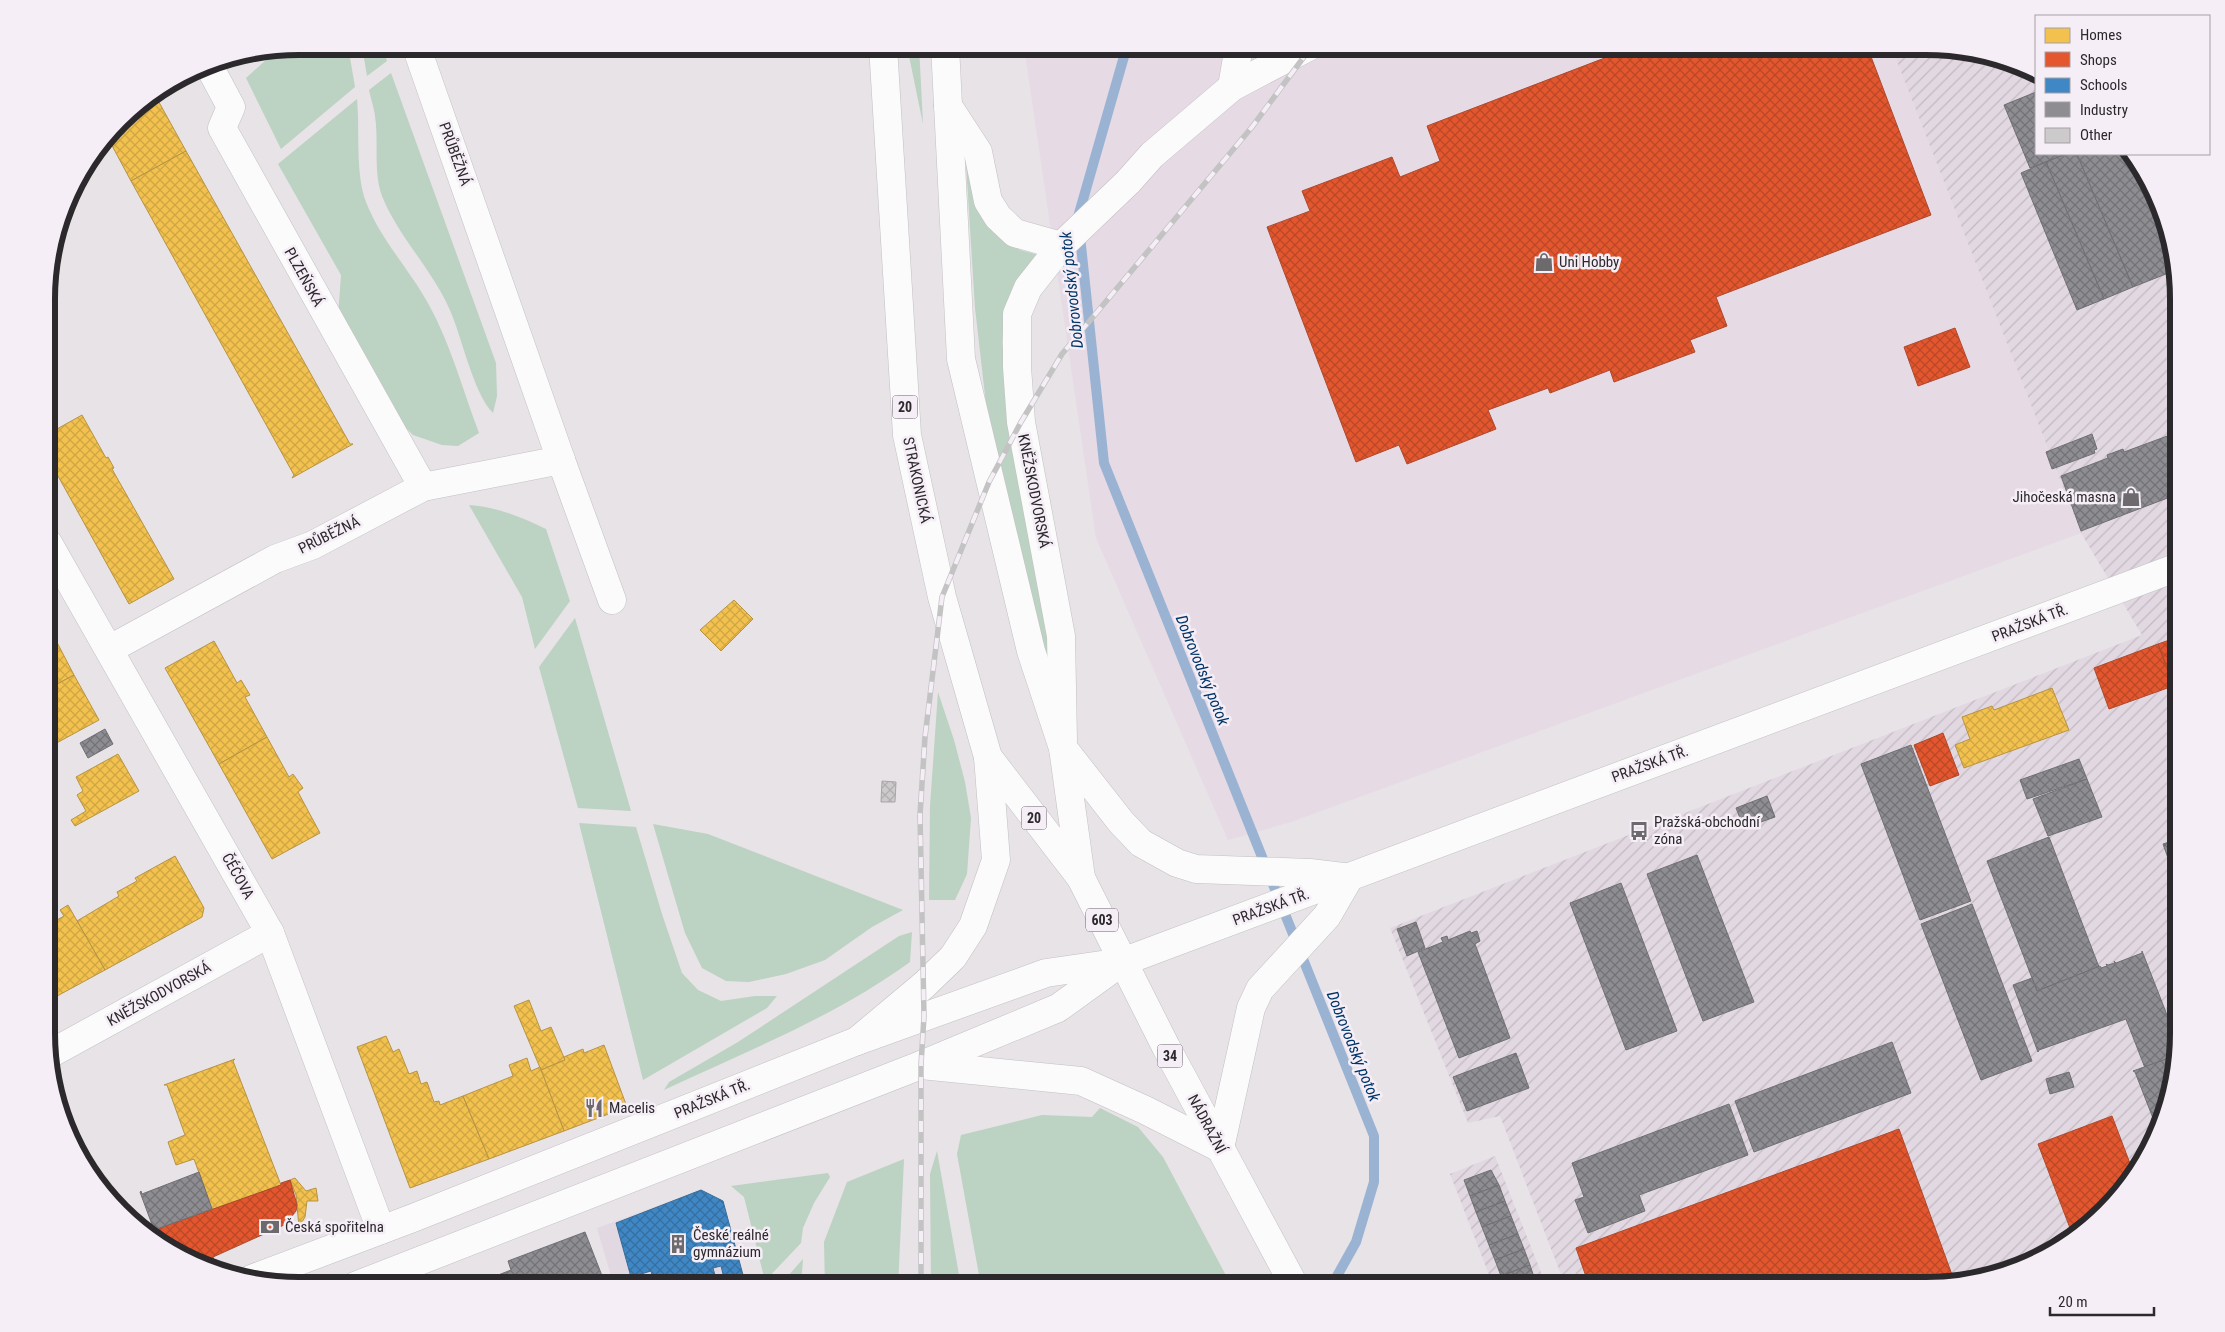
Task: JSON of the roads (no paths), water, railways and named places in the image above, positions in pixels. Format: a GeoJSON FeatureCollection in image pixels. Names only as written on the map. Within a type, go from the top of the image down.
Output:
{"type":"FeatureCollection","features":[{"type":"Feature","properties":{"kind":"street","name":"PRŮBĚŽNÁ"},"geometry":{"type":"LineString","coordinates":[[419,55],[612,600]]}},
{"type":"Feature","properties":{"kind":"street","name":"STRAKONICKÁ"},"geometry":{"type":"LineString","coordinates":[[884,55],[907,434],[942,597],[988,757]]}},
{"type":"Feature","properties":{"kind":"street"},"geometry":{"type":"LineString","coordinates":[[945,55],[961,359],[1031,650],[1063,748],[1081,878]]}},
{"type":"Feature","properties":{"kind":"street"},"geometry":{"type":"LineString","coordinates":[[1232,87],[1237,55]]}},
{"type":"Feature","properties":{"kind":"street","name":"KNĚŽSKODVORSKÁ"},"geometry":{"type":"LineString","coordinates":[[1063,748],[1061,636],[1021,422],[1017,367],[1017,314],[1028,288],[1063,244],[1128,182],[1152,155],[1232,87],[1291,55]]}},
{"type":"Feature","properties":{"kind":"street","name":"PLZEŇSKÁ"},"geometry":{"type":"LineString","coordinates":[[212,72],[231,107],[222,128],[423,487]]}},
{"type":"Feature","properties":{"kind":"street"},"geometry":{"type":"LineString","coordinates":[[948,106],[978,152],[988,200],[998,217],[1014,233],[1063,244]]}},
{"type":"Feature","properties":{"kind":"street","name":"PRŮBĚŽNÁ"},"geometry":{"type":"LineString","coordinates":[[110,649],[275,559],[313,545],[423,487],[561,460]]}},
{"type":"Feature","properties":{"kind":"street","name":"ČÉČOVA"},"geometry":{"type":"LineString","coordinates":[[55,555],[270,933],[381,1230]]}},
{"type":"Feature","properties":{"kind":"street","name":"PRAŽSKÁ TŘ."},"geometry":{"type":"LineString","coordinates":[[263,1274],[381,1230],[857,1041],[1046,973],[1122,962],[1257,912],[1313,881],[1349,878],[2170,570]]}},
{"type":"Feature","properties":{"kind":"street"},"geometry":{"type":"LineString","coordinates":[[1063,748],[1121,822],[1141,843],[1177,863],[1196,869],[1240,870],[1313,881]]}},
{"type":"Feature","properties":{"kind":"street","name":"20"},"geometry":{"type":"LineString","coordinates":[[988,757],[1081,878]]}},
{"type":"Feature","properties":{"kind":"street"},"geometry":{"type":"LineString","coordinates":[[857,1041],[924,986],[953,957],[973,926],[996,860],[988,757]]}},
{"type":"Feature","properties":{"kind":"street","name":"603"},"geometry":{"type":"LineString","coordinates":[[1081,878],[1122,962]]}},
{"type":"Feature","properties":{"kind":"street"},"geometry":{"type":"LineString","coordinates":[[921,1065],[1081,1081],[1145,1110],[1220,1148],[1251,1008],[1260,989],[1327,916],[1349,878]]}},
{"type":"Feature","properties":{"kind":"street","name":"KNĚŽSKODVORSKÁ"},"geometry":{"type":"LineString","coordinates":[[56,1051],[270,933]]}},
{"type":"Feature","properties":{"kind":"street","name":"PRAŽSKÁ TŘ."},"geometry":{"type":"LineString","coordinates":[[378,1277],[921,1065],[1058,1008],[1122,962]]}},
{"type":"Feature","properties":{"kind":"street","name":"NÁDRAŽNÍ"},"geometry":{"type":"LineString","coordinates":[[1122,962],[1289,1277]]}},
{"type":"Feature","properties":{"kind":"waterway","name":"Dobrovodský potok"},"geometry":{"type":"LineString","coordinates":[[1124,55],[1078,217],[1104,463],[1374,1136],[1374,1182],[1356,1242],[1336,1277]]}},
{"type":"Feature","properties":{"kind":"railway"},"geometry":{"type":"LineString","coordinates":[[921,1277],[921,1065],[924,1016],[920,815],[925,737],[942,597],[989,482],[1021,422],[1062,354],[1252,127],[1305,55]]}},
{"type":"Feature","properties":{"kind":"place","name":"Uni Hobby"},"geometry":{"type":"Point","coordinates":[1544,262]}},
{"type":"Feature","properties":{"kind":"place","name":"Jihočeská masna"},"geometry":{"type":"Point","coordinates":[2131,497]}},
{"type":"Feature","properties":{"kind":"place","name":"Pražská-obchodní zóna"},"geometry":{"type":"Point","coordinates":[1639,831]}},
{"type":"Feature","properties":{"kind":"place","name":"Macelis"},"geometry":{"type":"Point","coordinates":[594,1108]}},
{"type":"Feature","properties":{"kind":"place","name":"Česká spořitelna"},"geometry":{"type":"Point","coordinates":[270,1227]}},
{"type":"Feature","properties":{"kind":"place","name":"České reálné gymnázium"},"geometry":{"type":"Point","coordinates":[678,1244]}}]}
